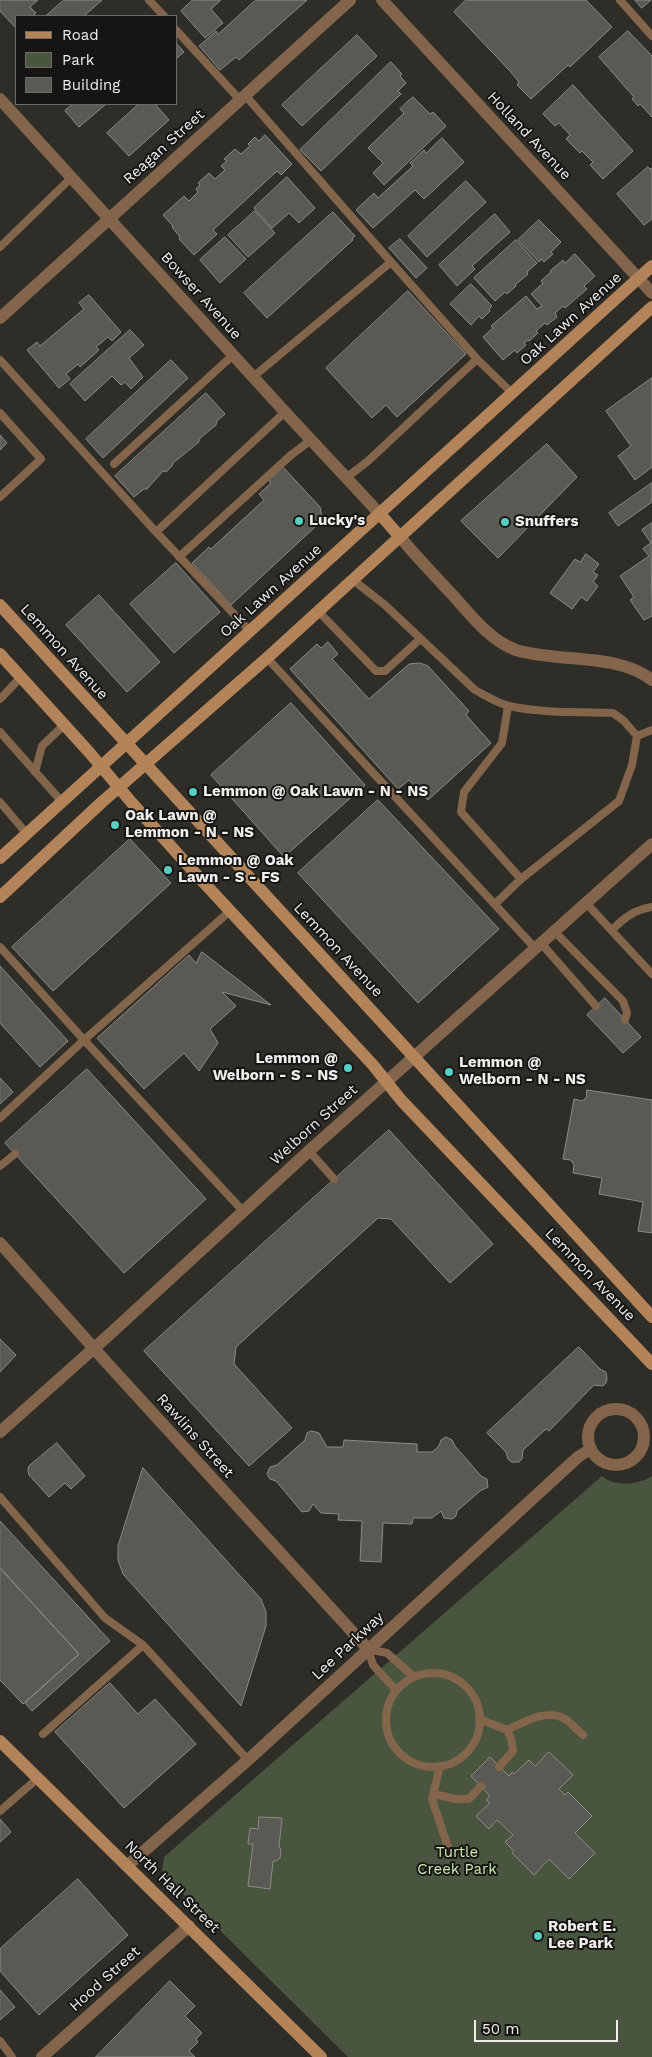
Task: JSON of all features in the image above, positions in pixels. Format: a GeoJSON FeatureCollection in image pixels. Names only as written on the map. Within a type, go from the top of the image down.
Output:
{"type":"FeatureCollection","features":[{"type":"Feature","properties":{"kind":"main road","name":"Oak Lawn Avenue"},"geometry":{"type":"LineString","coordinates":[[0,858],[125,743],[514,394],[652,266]]}},
{"type":"Feature","properties":{"kind":"main road"},"geometry":{"type":"LineString","coordinates":[[0,896],[119,787],[267,658],[652,307]]}},
{"type":"Feature","properties":{"kind":"main road"},"geometry":{"type":"LineString","coordinates":[[380,514],[400,537]]}},
{"type":"Feature","properties":{"kind":"main road","name":"Lemmon Avenue"},"geometry":{"type":"LineString","coordinates":[[0,605],[652,1317]]}},
{"type":"Feature","properties":{"kind":"main road","name":"Lemmon Avenue"},"geometry":{"type":"LineString","coordinates":[[0,654],[386,1082],[652,1364]]}},
{"type":"Feature","properties":{"kind":"main road","name":"North Hall Street"},"geometry":{"type":"LineString","coordinates":[[0,1741],[321,2057]]}},
{"type":"Feature","properties":{"kind":"street","name":"Reagan Street"},"geometry":{"type":"LineString","coordinates":[[0,318],[350,0]]}},
{"type":"Feature","properties":{"kind":"street","name":"Holland Avenue"},"geometry":{"type":"LineString","coordinates":[[382,0],[652,293]]}},
{"type":"Feature","properties":{"kind":"street","name":"Bowser Avenue"},"geometry":{"type":"LineString","coordinates":[[0,99],[380,514]]}},
{"type":"Feature","properties":{"kind":"street"},"geometry":{"type":"LineString","coordinates":[[400,537],[492,636],[505,645],[529,653],[628,667],[652,680]]}},
{"type":"Feature","properties":{"kind":"street","name":"Welborn Street"},"geometry":{"type":"LineString","coordinates":[[0,1432],[309,1151],[652,844]]}},
{"type":"Feature","properties":{"kind":"street","name":"Rawlins Street"},"geometry":{"type":"LineString","coordinates":[[0,1243],[368,1649]]}},
{"type":"Feature","properties":{"kind":"street"},"geometry":{"type":"LineString","coordinates":[[616,1409],[630,1412],[636,1416],[643,1428],[644,1438],[642,1447],[638,1456],[630,1462],[612,1465],[603,1462],[595,1456],[591,1449],[588,1439],[592,1421],[607,1410],[616,1409]]}},
{"type":"Feature","properties":{"kind":"street","name":"Lee Parkway"},"geometry":{"type":"LineString","coordinates":[[127,1866],[248,1760],[578,1457],[591,1449]]}},
{"type":"Feature","properties":{"kind":"street","name":"Hood Street"},"geometry":{"type":"LineString","coordinates":[[49,2055],[189,1926]]}},
{"type":"Feature","properties":{"kind":"lane"},"geometry":{"type":"LineString","coordinates":[[149,0],[163,15]]}},
{"type":"Feature","properties":{"kind":"lane"},"geometry":{"type":"LineString","coordinates":[[620,0],[652,36]]}},
{"type":"Feature","properties":{"kind":"lane"},"geometry":{"type":"LineString","coordinates":[[178,32],[242,98],[477,359],[514,394]]}},
{"type":"Feature","properties":{"kind":"lane"},"geometry":{"type":"LineString","coordinates":[[0,247],[72,177]]}},
{"type":"Feature","properties":{"kind":"lane"},"geometry":{"type":"LineString","coordinates":[[253,377],[391,262]]}},
{"type":"Feature","properties":{"kind":"lane"},"geometry":{"type":"LineString","coordinates":[[114,464],[233,355]]}},
{"type":"Feature","properties":{"kind":"lane"},"geometry":{"type":"LineString","coordinates":[[346,478],[368,461],[477,359]]}},
{"type":"Feature","properties":{"kind":"lane"},"geometry":{"type":"LineString","coordinates":[[0,360],[179,557],[250,631]]}},
{"type":"Feature","properties":{"kind":"lane"},"geometry":{"type":"LineString","coordinates":[[156,532],[285,412]]}},
{"type":"Feature","properties":{"kind":"lane"},"geometry":{"type":"LineString","coordinates":[[0,414],[41,459],[0,497]]}},
{"type":"Feature","properties":{"kind":"lane"},"geometry":{"type":"LineString","coordinates":[[179,557],[291,455],[311,440]]}},
{"type":"Feature","properties":{"kind":"lane"},"geometry":{"type":"LineString","coordinates":[[353,580],[385,605],[474,690],[492,700],[508,706],[525,709],[613,713],[624,721],[637,736]]}},
{"type":"Feature","properties":{"kind":"lane"},"geometry":{"type":"LineString","coordinates":[[318,611],[376,671],[385,671],[420,639]]}},
{"type":"Feature","properties":{"kind":"lane"},"geometry":{"type":"LineString","coordinates":[[267,658],[495,904],[538,945],[596,1006]]}},
{"type":"Feature","properties":{"kind":"lane"},"geometry":{"type":"LineString","coordinates":[[0,699],[21,677]]}},
{"type":"Feature","properties":{"kind":"lane"},"geometry":{"type":"LineString","coordinates":[[508,706],[502,743],[464,792],[461,812],[520,879]]}},
{"type":"Feature","properties":{"kind":"lane"},"geometry":{"type":"LineString","coordinates":[[35,772],[42,746],[64,725]]}},
{"type":"Feature","properties":{"kind":"lane"},"geometry":{"type":"LineString","coordinates":[[637,736],[652,730]]}},
{"type":"Feature","properties":{"kind":"lane"},"geometry":{"type":"LineString","coordinates":[[0,732],[62,802]]}},
{"type":"Feature","properties":{"kind":"lane"},"geometry":{"type":"LineString","coordinates":[[495,904],[520,879],[619,801],[632,765],[637,736]]}},
{"type":"Feature","properties":{"kind":"lane"},"geometry":{"type":"LineString","coordinates":[[0,802],[27,834]]}},
{"type":"Feature","properties":{"kind":"lane"},"geometry":{"type":"LineString","coordinates":[[586,903],[652,974]]}},
{"type":"Feature","properties":{"kind":"lane"},"geometry":{"type":"LineString","coordinates":[[612,930],[626,915],[638,909],[652,907]]}},
{"type":"Feature","properties":{"kind":"lane"},"geometry":{"type":"LineString","coordinates":[[0,1118],[84,1040],[230,911]]}},
{"type":"Feature","properties":{"kind":"lane"},"geometry":{"type":"LineString","coordinates":[[554,931],[623,1001],[627,1013],[625,1020]]}},
{"type":"Feature","properties":{"kind":"lane"},"geometry":{"type":"LineString","coordinates":[[0,946],[84,1040],[243,1211]]}},
{"type":"Feature","properties":{"kind":"lane"},"geometry":{"type":"LineString","coordinates":[[309,1151],[334,1179]]}},
{"type":"Feature","properties":{"kind":"lane"},"geometry":{"type":"LineString","coordinates":[[0,1166],[15,1154]]}},
{"type":"Feature","properties":{"kind":"lane"},"geometry":{"type":"LineString","coordinates":[[0,1497],[105,1618],[143,1645],[248,1760]]}},
{"type":"Feature","properties":{"kind":"lane"},"geometry":{"type":"LineString","coordinates":[[43,1734],[143,1645]]}},
{"type":"Feature","properties":{"kind":"lane"},"geometry":{"type":"LineString","coordinates":[[396,1690],[373,1665],[368,1649],[387,1653],[414,1677]]}},
{"type":"Feature","properties":{"kind":"lane"},"geometry":{"type":"LineString","coordinates":[[437,1673],[458,1681],[474,1697],[479,1718],[477,1735],[469,1750],[451,1763],[440,1766],[418,1764],[408,1760],[392,1743],[386,1722],[387,1710],[396,1690],[414,1677],[437,1673]]}},
{"type":"Feature","properties":{"kind":"lane"},"geometry":{"type":"LineString","coordinates":[[507,1730],[534,1718],[546,1715],[566,1719],[583,1735]]}},
{"type":"Feature","properties":{"kind":"lane"},"geometry":{"type":"LineString","coordinates":[[479,1718],[507,1730],[511,1738],[513,1751],[500,1767]]}},
{"type":"Feature","properties":{"kind":"lane"},"geometry":{"type":"LineString","coordinates":[[440,1766],[432,1799],[449,1850]]}},
{"type":"Feature","properties":{"kind":"lane"},"geometry":{"type":"LineString","coordinates":[[0,1811],[38,1778]]}},
{"type":"Feature","properties":{"kind":"lane"},"geometry":{"type":"LineString","coordinates":[[434,1794],[455,1799],[469,1799],[481,1786]]}},
{"type":"Feature","properties":{"kind":"lane"},"geometry":{"type":"LineString","coordinates":[[0,2041],[12,2057]]}},
{"type":"Feature","properties":{"kind":"green space","name":"Turtle Creek Park"},"geometry":{"type":"Polygon","coordinates":[[[602,1476],[613,1482],[633,1483],[652,1476],[652,2057],[348,2057],[167,1878],[162,1870],[164,1857],[602,1476]]]}},
{"type":"Feature","properties":{"kind":"building"},"geometry":{"type":"Polygon","coordinates":[[[0,0],[38,0],[30,7],[36,13],[34,15],[15,15],[15,27],[0,11],[0,0]]]}},
{"type":"Feature","properties":{"kind":"building"},"geometry":{"type":"Polygon","coordinates":[[[64,0],[102,0],[85,15],[47,15],[64,0]]]}},
{"type":"Feature","properties":{"kind":"building"},"geometry":{"type":"Polygon","coordinates":[[[193,0],[221,0],[211,9],[223,23],[205,38],[181,11],[193,0]]]}},
{"type":"Feature","properties":{"kind":"building"},"geometry":{"type":"Polygon","coordinates":[[[256,0],[307,0],[239,60],[236,57],[220,70],[199,46],[216,31],[218,34],[256,0]]]}},
{"type":"Feature","properties":{"kind":"building"},"geometry":{"type":"Polygon","coordinates":[[[466,0],[586,0],[612,27],[570,67],[568,65],[531,99],[517,85],[519,82],[510,71],[454,12],[466,0]]]}},
{"type":"Feature","properties":{"kind":"building"},"geometry":{"type":"Polygon","coordinates":[[[635,0],[651,0],[642,8],[635,0]]]}},
{"type":"Feature","properties":{"kind":"building"},"geometry":{"type":"Polygon","coordinates":[[[628,31],[652,56],[652,117],[640,104],[638,106],[632,99],[634,97],[599,57],[628,31]]]}},
{"type":"Feature","properties":{"kind":"building"},"geometry":{"type":"Polygon","coordinates":[[[357,35],[377,56],[302,126],[282,105],[357,35]]]}},
{"type":"Feature","properties":{"kind":"building"},"geometry":{"type":"Polygon","coordinates":[[[178,45],[184,52],[178,57],[178,45]]]}},
{"type":"Feature","properties":{"kind":"building"},"geometry":{"type":"Polygon","coordinates":[[[391,62],[402,74],[400,76],[406,83],[398,91],[401,94],[321,171],[300,150],[391,62]]]}},
{"type":"Feature","properties":{"kind":"building"},"geometry":{"type":"Polygon","coordinates":[[[573,85],[633,151],[603,179],[590,165],[593,162],[582,151],[580,153],[566,139],[570,135],[559,123],[555,126],[543,114],[573,85]]]}},
{"type":"Feature","properties":{"kind":"building"},"geometry":{"type":"Polygon","coordinates":[[[413,97],[430,114],[433,112],[446,126],[384,185],[373,173],[383,163],[368,148],[404,113],[400,109],[413,97]]]}},
{"type":"Feature","properties":{"kind":"building"},"geometry":{"type":"Polygon","coordinates":[[[72,105],[105,105],[79,127],[65,111],[72,105]]]}},
{"type":"Feature","properties":{"kind":"building"},"geometry":{"type":"Polygon","coordinates":[[[138,105],[156,105],[169,120],[129,156],[107,133],[138,105]]]}},
{"type":"Feature","properties":{"kind":"building"},"geometry":{"type":"Polygon","coordinates":[[[265,135],[292,164],[281,175],[277,171],[213,230],[217,234],[194,255],[179,239],[180,237],[173,226],[163,215],[184,196],[189,201],[198,192],[196,189],[200,185],[198,183],[209,173],[215,179],[225,170],[221,166],[227,161],[224,159],[235,149],[241,154],[250,146],[248,144],[255,137],[259,141],[265,135]]]}},
{"type":"Feature","properties":{"kind":"building"},"geometry":{"type":"Polygon","coordinates":[[[442,138],[464,162],[424,199],[415,190],[373,228],[356,210],[374,193],[378,198],[413,166],[410,163],[424,150],[426,153],[442,138]]]}},
{"type":"Feature","properties":{"kind":"building"},"geometry":{"type":"Polygon","coordinates":[[[648,167],[652,168],[652,219],[644,225],[617,194],[648,167]]]}},
{"type":"Feature","properties":{"kind":"building"},"geometry":{"type":"Polygon","coordinates":[[[287,177],[315,208],[299,223],[289,213],[272,228],[254,208],[287,177]]]}},
{"type":"Feature","properties":{"kind":"building"},"geometry":{"type":"Polygon","coordinates":[[[466,181],[486,202],[427,257],[408,236],[466,181]]]}},
{"type":"Feature","properties":{"kind":"building"},"geometry":{"type":"Polygon","coordinates":[[[255,211],[275,233],[248,257],[228,235],[255,211]]]}},
{"type":"Feature","properties":{"kind":"building"},"geometry":{"type":"Polygon","coordinates":[[[333,212],[355,236],[352,238],[353,240],[267,318],[244,293],[333,212]]]}},
{"type":"Feature","properties":{"kind":"building"},"geometry":{"type":"Polygon","coordinates":[[[495,214],[510,232],[472,266],[475,269],[457,286],[439,265],[495,214]]]}},
{"type":"Feature","properties":{"kind":"building"},"geometry":{"type":"Polygon","coordinates":[[[539,220],[561,242],[551,252],[553,254],[544,262],[542,259],[539,262],[518,240],[539,220]]]}},
{"type":"Feature","properties":{"kind":"building"},"geometry":{"type":"Polygon","coordinates":[[[225,237],[246,259],[220,283],[200,260],[225,237]]]}},
{"type":"Feature","properties":{"kind":"building"},"geometry":{"type":"Polygon","coordinates":[[[400,239],[427,268],[416,278],[389,248],[400,239]]]}},
{"type":"Feature","properties":{"kind":"building"},"geometry":{"type":"Polygon","coordinates":[[[516,240],[537,263],[516,286],[507,294],[505,292],[495,301],[474,278],[516,240]]]}},
{"type":"Feature","properties":{"kind":"building"},"geometry":{"type":"Polygon","coordinates":[[[575,254],[595,276],[584,286],[587,289],[565,308],[563,306],[555,313],[557,317],[547,325],[545,323],[536,331],[538,333],[524,343],[526,345],[517,353],[515,350],[503,360],[483,337],[493,328],[491,326],[526,296],[537,309],[542,306],[531,294],[543,283],[541,281],[550,271],[563,260],[565,263],[575,254]]]}},
{"type":"Feature","properties":{"kind":"building"},"geometry":{"type":"Polygon","coordinates":[[[471,284],[492,306],[482,319],[479,316],[471,325],[450,304],[471,284]]]}},
{"type":"Feature","properties":{"kind":"building"},"geometry":{"type":"Polygon","coordinates":[[[408,291],[466,354],[397,417],[386,405],[372,418],[326,368],[408,291]]]}},
{"type":"Feature","properties":{"kind":"building"},"geometry":{"type":"Polygon","coordinates":[[[89,295],[121,332],[112,341],[108,337],[96,347],[99,350],[80,367],[78,364],[66,374],[70,379],[59,388],[27,350],[37,342],[40,346],[84,309],[79,303],[89,295]]]}},
{"type":"Feature","properties":{"kind":"building"},"geometry":{"type":"Polygon","coordinates":[[[130,330],[144,345],[129,358],[143,377],[131,389],[125,382],[121,385],[112,376],[85,401],[70,384],[130,330]]]}},
{"type":"Feature","properties":{"kind":"building"},"geometry":{"type":"Polygon","coordinates":[[[171,360],[188,378],[103,458],[86,439],[171,360]]]}},
{"type":"Feature","properties":{"kind":"building"},"geometry":{"type":"Polygon","coordinates":[[[652,378],[652,467],[635,480],[618,456],[631,446],[606,411],[652,378]]]}},
{"type":"Feature","properties":{"kind":"building"},"geometry":{"type":"Polygon","coordinates":[[[206,393],[225,414],[217,421],[216,425],[199,439],[199,442],[173,463],[166,472],[163,471],[147,489],[144,489],[134,497],[115,476],[206,393]]]}},
{"type":"Feature","properties":{"kind":"building"},"geometry":{"type":"Polygon","coordinates":[[[0,435],[7,443],[0,450],[0,435]]]}},
{"type":"Feature","properties":{"kind":"building"},"geometry":{"type":"Polygon","coordinates":[[[547,444],[577,477],[498,558],[461,521],[547,444]]]}},
{"type":"Feature","properties":{"kind":"building"},"geometry":{"type":"Polygon","coordinates":[[[282,466],[320,507],[322,517],[316,526],[231,605],[192,563],[209,547],[211,549],[264,500],[259,494],[271,483],[268,479],[282,466]]]}},
{"type":"Feature","properties":{"kind":"building"},"geometry":{"type":"Polygon","coordinates":[[[652,483],[652,502],[618,526],[609,513],[652,483]]]}},
{"type":"Feature","properties":{"kind":"building"},"geometry":{"type":"Polygon","coordinates":[[[652,523],[652,543],[651,543],[642,530],[652,523]]]}},
{"type":"Feature","properties":{"kind":"building"},"geometry":{"type":"Polygon","coordinates":[[[651,543],[652,616],[644,620],[630,600],[634,597],[620,576],[649,556],[643,549],[651,543]]]}},
{"type":"Feature","properties":{"kind":"building"},"geometry":{"type":"Polygon","coordinates":[[[586,554],[599,564],[593,572],[598,575],[593,582],[598,586],[587,601],[581,597],[572,609],[550,593],[575,559],[580,562],[586,554]]]}},
{"type":"Feature","properties":{"kind":"building"},"geometry":{"type":"Polygon","coordinates":[[[176,563],[220,612],[174,653],[130,604],[176,563]]]}},
{"type":"Feature","properties":{"kind":"building"},"geometry":{"type":"Polygon","coordinates":[[[99,595],[160,662],[127,692],[66,625],[99,595]]]}},
{"type":"Feature","properties":{"kind":"building"},"geometry":{"type":"Polygon","coordinates":[[[328,642],[338,654],[332,659],[369,699],[409,664],[420,663],[428,666],[469,711],[466,715],[491,743],[428,800],[409,780],[398,789],[290,669],[317,644],[321,648],[328,642]]]}},
{"type":"Feature","properties":{"kind":"building"},"geometry":{"type":"Polygon","coordinates":[[[291,703],[365,785],[284,857],[211,775],[291,703]]]}},
{"type":"Feature","properties":{"kind":"building"},"geometry":{"type":"Polygon","coordinates":[[[378,800],[499,929],[418,1003],[298,873],[378,800]]]}},
{"type":"Feature","properties":{"kind":"building"},"geometry":{"type":"Polygon","coordinates":[[[130,839],[171,883],[53,991],[12,947],[130,839]]]}},
{"type":"Feature","properties":{"kind":"building"},"geometry":{"type":"Polygon","coordinates":[[[202,952],[271,1005],[222,992],[236,1006],[210,1029],[218,1043],[199,1071],[184,1053],[144,1089],[97,1038],[189,955],[196,963],[202,952]]]}},
{"type":"Feature","properties":{"kind":"building"},"geometry":{"type":"Polygon","coordinates":[[[0,966],[68,1041],[40,1067],[0,1023],[0,966]]]}},
{"type":"Feature","properties":{"kind":"building"},"geometry":{"type":"Polygon","coordinates":[[[605,998],[641,1037],[623,1053],[587,1015],[605,998]]]}},
{"type":"Feature","properties":{"kind":"building"},"geometry":{"type":"Polygon","coordinates":[[[87,1069],[206,1199],[124,1273],[5,1143],[87,1069]]]}},
{"type":"Feature","properties":{"kind":"building"},"geometry":{"type":"Polygon","coordinates":[[[0,1078],[13,1092],[0,1104],[0,1078]]]}},
{"type":"Feature","properties":{"kind":"building"},"geometry":{"type":"Polygon","coordinates":[[[587,1090],[652,1100],[652,1233],[638,1231],[643,1202],[599,1194],[602,1178],[573,1173],[574,1165],[571,1160],[563,1159],[574,1099],[582,1101],[586,1098],[587,1090]]]}},
{"type":"Feature","properties":{"kind":"building"},"geometry":{"type":"Polygon","coordinates":[[[389,1130],[493,1244],[450,1283],[391,1219],[378,1218],[236,1347],[234,1364],[292,1428],[249,1466],[144,1351],[389,1130]]]}},
{"type":"Feature","properties":{"kind":"building"},"geometry":{"type":"Polygon","coordinates":[[[0,1339],[16,1355],[0,1372],[0,1339]]]}},
{"type":"Feature","properties":{"kind":"building"},"geometry":{"type":"Polygon","coordinates":[[[579,1347],[600,1369],[606,1372],[606,1383],[603,1386],[594,1385],[549,1431],[546,1429],[523,1450],[522,1459],[519,1462],[511,1462],[506,1452],[487,1433],[579,1347]]]}},
{"type":"Feature","properties":{"kind":"building"},"geometry":{"type":"Polygon","coordinates":[[[312,1431],[319,1433],[327,1447],[343,1447],[344,1440],[417,1444],[417,1452],[432,1452],[439,1446],[441,1440],[446,1437],[452,1440],[481,1476],[487,1479],[488,1487],[480,1491],[457,1511],[456,1516],[452,1519],[444,1518],[441,1511],[432,1518],[413,1518],[412,1524],[383,1523],[381,1562],[360,1561],[362,1521],[338,1520],[339,1514],[321,1513],[313,1504],[309,1511],[302,1512],[276,1481],[270,1479],[267,1474],[270,1467],[277,1465],[305,1440],[307,1433],[312,1431]]]}},
{"type":"Feature","properties":{"kind":"building"},"geometry":{"type":"Polygon","coordinates":[[[57,1443],[85,1476],[71,1489],[65,1483],[49,1497],[29,1475],[28,1470],[29,1466],[57,1443]]]}},
{"type":"Feature","properties":{"kind":"building"},"geometry":{"type":"Polygon","coordinates":[[[143,1468],[261,1599],[266,1612],[266,1626],[241,1706],[123,1574],[118,1560],[118,1546],[143,1468]]]}},
{"type":"Feature","properties":{"kind":"building"},"geometry":{"type":"Polygon","coordinates":[[[0,1521],[110,1641],[32,1711],[25,1703],[79,1654],[0,1568],[0,1521]]]}},
{"type":"Feature","properties":{"kind":"building"},"geometry":{"type":"Polygon","coordinates":[[[0,1568],[79,1654],[23,1704],[0,1680],[0,1568]]]}},
{"type":"Feature","properties":{"kind":"building"},"geometry":{"type":"Polygon","coordinates":[[[110,1683],[138,1714],[155,1699],[196,1744],[124,1808],[55,1732],[110,1683]]]}},
{"type":"Feature","properties":{"kind":"building"},"geometry":{"type":"Polygon","coordinates":[[[549,1752],[573,1775],[559,1789],[565,1795],[568,1792],[592,1816],[575,1833],[595,1853],[569,1879],[549,1859],[534,1875],[512,1853],[514,1851],[505,1842],[513,1835],[497,1820],[489,1829],[476,1816],[490,1803],[486,1800],[490,1796],[471,1776],[490,1757],[509,1776],[512,1772],[514,1774],[529,1760],[535,1766],[549,1752]]]}},
{"type":"Feature","properties":{"kind":"building"},"geometry":{"type":"Polygon","coordinates":[[[259,1817],[282,1818],[279,1846],[281,1850],[280,1858],[273,1861],[270,1889],[248,1886],[253,1844],[248,1844],[250,1828],[258,1829],[259,1817]]]}},
{"type":"Feature","properties":{"kind":"building"},"geometry":{"type":"Polygon","coordinates":[[[0,1819],[11,1832],[0,1842],[0,1819]]]}},
{"type":"Feature","properties":{"kind":"building"},"geometry":{"type":"Polygon","coordinates":[[[78,1879],[128,1935],[39,2015],[0,1971],[0,1949],[78,1879]]]}},
{"type":"Feature","properties":{"kind":"building"},"geometry":{"type":"Polygon","coordinates":[[[170,1981],[195,2006],[185,2016],[202,2033],[196,2039],[198,2042],[189,2051],[195,2057],[96,2057],[170,1981]]]}},
{"type":"Feature","properties":{"kind":"building"},"geometry":{"type":"Polygon","coordinates":[[[0,1990],[15,2007],[0,2020],[0,1990]]]}},
{"type":"Feature","properties":{"kind":"place","name":"Lucky's"},"geometry":{"type":"Point","coordinates":[299,521]}},
{"type":"Feature","properties":{"kind":"place","name":"Snuffers"},"geometry":{"type":"Point","coordinates":[505,522]}},
{"type":"Feature","properties":{"kind":"place","name":"Lemmon @ Oak Lawn - N - NS"},"geometry":{"type":"Point","coordinates":[193,792]}},
{"type":"Feature","properties":{"kind":"place","name":"Oak Lawn @ Lemmon - N - NS"},"geometry":{"type":"Point","coordinates":[115,825]}},
{"type":"Feature","properties":{"kind":"place","name":"Lemmon @ Oak Lawn - S - FS"},"geometry":{"type":"Point","coordinates":[168,870]}},
{"type":"Feature","properties":{"kind":"place","name":"Lemmon @ Welborn - S - NS"},"geometry":{"type":"Point","coordinates":[348,1068]}},
{"type":"Feature","properties":{"kind":"place","name":"Lemmon @ Welborn - N - NS"},"geometry":{"type":"Point","coordinates":[449,1072]}},
{"type":"Feature","properties":{"kind":"place","name":"Robert E. Lee Park"},"geometry":{"type":"Point","coordinates":[538,1936]}}]}
